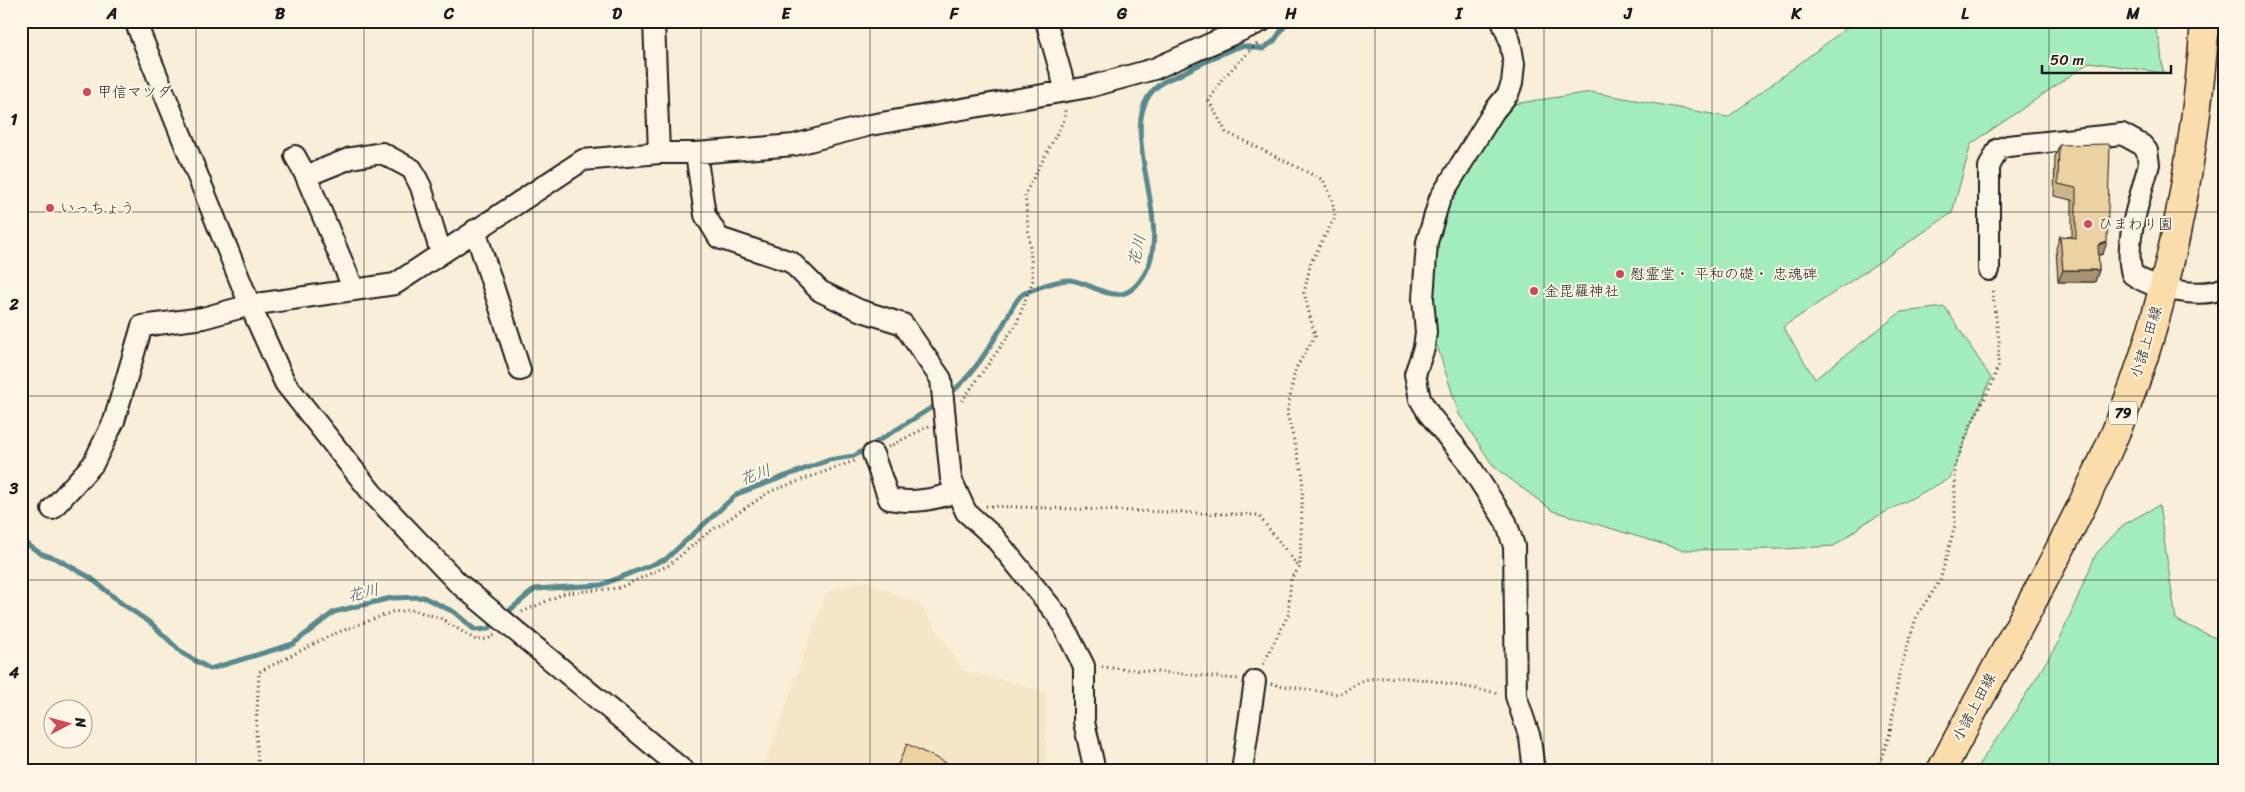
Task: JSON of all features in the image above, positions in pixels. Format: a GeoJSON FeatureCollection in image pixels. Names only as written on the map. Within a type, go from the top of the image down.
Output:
{"type":"FeatureCollection","features":[{"type":"Feature","properties":{"kind":"main road","name":"小諸上田線"},"geometry":{"type":"LineString","coordinates":[[1942,771],[2108,451],[2131,391],[2163,288],[2183,194],[2195,125],[2205,21]]}},
{"type":"Feature","properties":{"kind":"street"},"geometry":{"type":"LineString","coordinates":[[135,21],[250,305],[285,382],[372,492],[457,582],[684,771]]}},
{"type":"Feature","properties":{"kind":"street"},"geometry":{"type":"LineString","coordinates":[[654,21],[659,153]]}},
{"type":"Feature","properties":{"kind":"street"},"geometry":{"type":"LineString","coordinates":[[1046,21],[1066,91]]}},
{"type":"Feature","properties":{"kind":"street"},"geometry":{"type":"LineString","coordinates":[[1502,21],[1510,41],[1514,64],[1512,83],[1508,94],[1494,111],[1440,198],[1427,242],[1423,299],[1424,348],[1415,374],[1420,399],[1429,414],[1466,460],[1484,487],[1506,522],[1512,538],[1515,581],[1516,696],[1530,738],[1534,771]]}},
{"type":"Feature","properties":{"kind":"street"},"geometry":{"type":"LineString","coordinates":[[52,509],[93,464],[114,421],[142,326],[203,318],[250,305],[395,284],[583,160],[659,153],[696,153],[794,145],[870,125],[1089,87],[1154,69],[1261,31]]}},
{"type":"Feature","properties":{"kind":"street"},"geometry":{"type":"LineString","coordinates":[[1989,270],[1989,167],[1998,150],[2008,146],[2122,134],[2142,145],[2149,164],[2130,242],[2132,274],[2142,281],[2163,288],[2195,292],[2224,288]]}},
{"type":"Feature","properties":{"kind":"street"},"geometry":{"type":"LineString","coordinates":[[306,176],[351,158],[382,153],[412,169],[421,187],[441,253]]}},
{"type":"Feature","properties":{"kind":"street"},"geometry":{"type":"LineString","coordinates":[[696,153],[705,216],[720,238],[791,262],[820,291],[859,310],[902,324],[941,379],[951,479],[966,512],[994,537],[1059,617],[1084,666],[1084,722],[1095,771]]}},
{"type":"Feature","properties":{"kind":"street"},"geometry":{"type":"LineString","coordinates":[[295,156],[306,176],[354,290]]}},
{"type":"Feature","properties":{"kind":"street"},"geometry":{"type":"LineString","coordinates":[[475,230],[520,370]]}},
{"type":"Feature","properties":{"kind":"street"},"geometry":{"type":"LineString","coordinates":[[873,454],[889,500],[900,502],[960,499]]}},
{"type":"Feature","properties":{"kind":"street"},"geometry":{"type":"LineString","coordinates":[[1242,771],[1255,681]]}},
{"type":"Feature","properties":{"kind":"path"},"geometry":{"type":"LineString","coordinates":[[1255,681],[1288,616],[1291,578],[1300,567],[1303,476],[1287,413],[1295,370],[1315,336],[1304,293],[1311,262],[1335,217],[1332,199],[1323,180],[1226,132],[1209,101],[1222,78],[1261,31]]}},
{"type":"Feature","properties":{"kind":"path"},"geometry":{"type":"LineString","coordinates":[[259,771],[256,733],[259,672],[331,635],[392,612],[413,610],[440,618],[476,640],[488,640],[510,626],[523,612],[565,593],[619,588],[669,565],[709,532],[771,491],[873,454],[946,418],[967,396],[1016,325],[1033,280],[1026,194],[1064,118],[1066,91]]}},
{"type":"Feature","properties":{"kind":"path"},"geometry":{"type":"LineString","coordinates":[[1873,771],[1880,762],[1890,733],[1899,674],[1917,615],[1940,581],[1955,525],[1955,466],[1970,426],[1991,386],[1998,366],[1999,341],[1989,270]]}},
{"type":"Feature","properties":{"kind":"path"},"geometry":{"type":"LineString","coordinates":[[960,499],[1258,515],[1300,567]]}},
{"type":"Feature","properties":{"kind":"path"},"geometry":{"type":"LineString","coordinates":[[1084,666],[1255,681],[1338,694],[1348,692],[1358,682],[1366,679],[1404,676],[1516,696]]}},
{"type":"Feature","properties":{"kind":"shaded area"},"geometry":{"type":"Polygon","coordinates":[[[864,580],[920,604],[963,670],[1046,691],[1046,771],[752,771],[768,756],[826,593],[864,580]]]}},
{"type":"Feature","properties":{"kind":"green space"},"geometry":{"type":"Polygon","coordinates":[[[1856,21],[2152,21],[2160,42],[2163,73],[2090,62],[1971,144],[1952,213],[1783,327],[1815,379],[1901,312],[1945,307],[1991,378],[1950,478],[1865,523],[1834,546],[1784,549],[1682,550],[1553,511],[1494,467],[1459,414],[1428,318],[1425,222],[1481,109],[1591,92],[1728,117],[1856,21]]]}},
{"type":"Feature","properties":{"kind":"green space"},"geometry":{"type":"Polygon","coordinates":[[[2159,505],[2176,620],[2224,642],[2224,771],[1974,771],[2012,717],[2059,641],[2096,554],[2123,525],[2159,505]]]}},
{"type":"Feature","properties":{"kind":"building","name":"ひまわり園"},"geometry":{"type":"Polygon","coordinates":[[[2110,144],[2107,242],[2098,245],[2099,270],[2063,270],[2060,236],[2076,238],[2076,188],[2058,184],[2059,145],[2110,144]]]}},
{"type":"Feature","properties":{"kind":"building"},"geometry":{"type":"Polygon","coordinates":[[[907,744],[959,769],[959,771],[895,771],[907,744]]]}},
{"type":"Feature","properties":{"kind":"waterway","name":"花川"},"geometry":{"type":"LineString","coordinates":[[947,396],[964,381],[978,363],[1003,325],[1014,304],[1023,294],[1066,280],[1109,293],[1119,294],[1128,292],[1136,285],[1145,273],[1152,251],[1153,226],[1141,147],[1140,122],[1146,101],[1163,82],[1230,50],[1242,46],[1263,49],[1274,41],[1286,24],[1286,21]]}},
{"type":"Feature","properties":{"kind":"waterway","name":"花川"},"geometry":{"type":"LineString","coordinates":[[504,615],[535,589],[601,585],[666,559],[737,494],[829,460],[854,456],[939,403]]}},
{"type":"Feature","properties":{"kind":"waterway","name":"花川"},"geometry":{"type":"LineString","coordinates":[[21,540],[40,553],[57,559],[91,578],[121,603],[152,624],[182,653],[210,669],[293,644],[334,612],[391,598],[423,597],[454,612],[475,630],[488,629],[497,621]]}},
{"type":"Feature","properties":{"kind":"place","name":"甲信マツダ"},"geometry":{"type":"Point","coordinates":[87,92]}},
{"type":"Feature","properties":{"kind":"place","name":"いっちょう"},"geometry":{"type":"Point","coordinates":[50,208]}},
{"type":"Feature","properties":{"kind":"place","name":"ひまわり園"},"geometry":{"type":"Point","coordinates":[2088,224]}},
{"type":"Feature","properties":{"kind":"place","name":"慰霊堂・ 平和の礎・ 忠魂碑"},"geometry":{"type":"Point","coordinates":[1620,274]}},
{"type":"Feature","properties":{"kind":"place","name":"金毘羅神社"},"geometry":{"type":"Point","coordinates":[1534,291]}}]}
